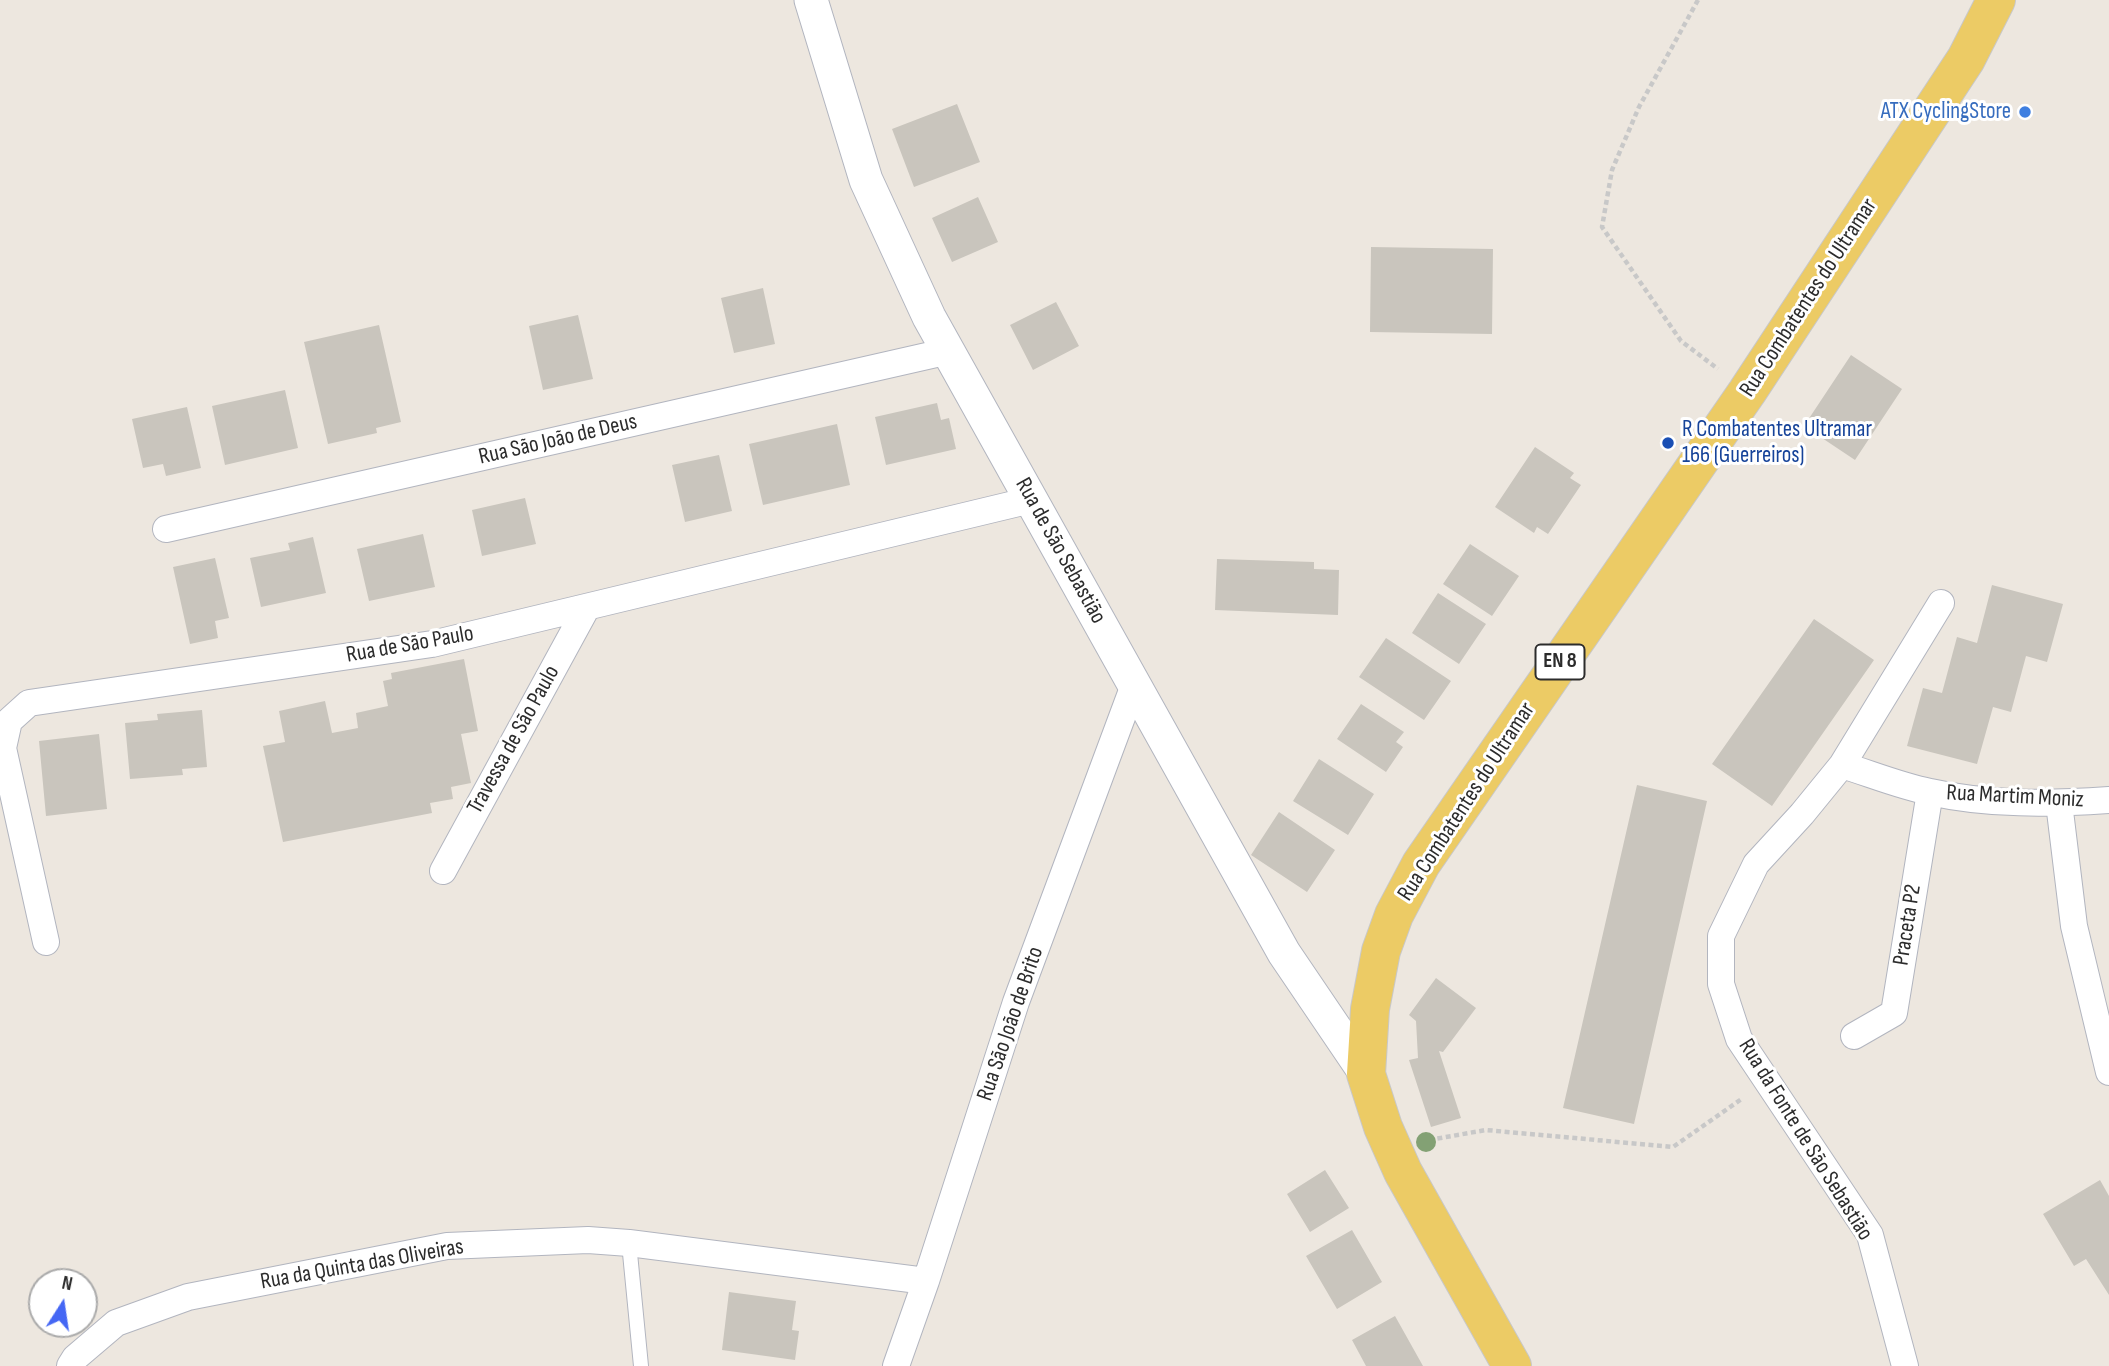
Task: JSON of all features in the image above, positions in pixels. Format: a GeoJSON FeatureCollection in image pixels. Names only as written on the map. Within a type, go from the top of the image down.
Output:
{"type":"FeatureCollection","features":[{"type":"Feature","properties":{"kind":"main road","name":"Rua Combatentes do Ultramar"},"geometry":{"type":"LineString","coordinates":[[1512,1366],[1404,1172],[1383,1127],[1366,1074],[1370,1009],[1381,951],[1394,915],[1421,864],[1747,392],[1966,59],[1996,0]]}},
{"type":"Feature","properties":{"kind":"street","name":"Rua de São Sebastião"},"geometry":{"type":"LineString","coordinates":[[811,0],[866,180],[929,317],[1284,953],[1366,1074]]}},
{"type":"Feature","properties":{"kind":"street","name":"Rua São João de Deus"},"geometry":{"type":"LineString","coordinates":[[166,528],[949,351]]}},
{"type":"Feature","properties":{"kind":"street","name":"Rua de São Paulo"},"geometry":{"type":"LineString","coordinates":[[46,942],[4,748],[5,720],[29,703],[432,644],[1031,500]]}},
{"type":"Feature","properties":{"kind":"street","name":"Rua da Fonte de São Sebastião"},"geometry":{"type":"LineString","coordinates":[[1905,1366],[1870,1235],[1739,1038],[1721,984],[1721,936],[1756,864],[1842,765],[1941,603]]}},
{"type":"Feature","properties":{"kind":"street","name":"Travessa de São Paulo"},"geometry":{"type":"LineString","coordinates":[[443,871],[586,609]]}},
{"type":"Feature","properties":{"kind":"street","name":"Rua São João de Brito"},"geometry":{"type":"LineString","coordinates":[[896,1366],[1016,1002],[1134,685]]}},
{"type":"Feature","properties":{"kind":"street","name":"Rua Martim Moniz"},"geometry":{"type":"LineString","coordinates":[[1842,765],[1930,792],[1998,801],[2059,803],[2109,800]]}},
{"type":"Feature","properties":{"kind":"street","name":"Praceta P2"},"geometry":{"type":"LineString","coordinates":[[1854,1036],[1894,1013],[1930,792]]}},
{"type":"Feature","properties":{"kind":"street"},"geometry":{"type":"LineString","coordinates":[[2059,803],[2074,926],[2109,1072]]}},
{"type":"Feature","properties":{"kind":"street","name":"Rua da Quinta das Oliveiras"},"geometry":{"type":"LineString","coordinates":[[70,1366],[75,1358],[116,1323],[188,1297],[447,1246],[589,1240],[926,1281]]}},
{"type":"Feature","properties":{"kind":"lane"},"geometry":{"type":"LineString","coordinates":[[629,1243],[641,1366]]}},
{"type":"Feature","properties":{"kind":"path"},"geometry":{"type":"LineString","coordinates":[[1698,0],[1634,119],[1612,170],[1602,227],[1681,341],[1747,392]]}},
{"type":"Feature","properties":{"kind":"path"},"geometry":{"type":"LineString","coordinates":[[1392,1146],[1486,1130],[1673,1147],[1767,1082]]}},
{"type":"Feature","properties":{"kind":"building"},"geometry":{"type":"Polygon","coordinates":[[[957,104],[980,162],[914,187],[892,129],[957,104]]]}},
{"type":"Feature","properties":{"kind":"building"},"geometry":{"type":"Polygon","coordinates":[[[978,197],[998,242],[952,262],[932,218],[978,197]]]}},
{"type":"Feature","properties":{"kind":"building"},"geometry":{"type":"Polygon","coordinates":[[[1371,247],[1493,249],[1492,334],[1370,332],[1371,247]]]}},
{"type":"Feature","properties":{"kind":"building"},"geometry":{"type":"Polygon","coordinates":[[[763,288],[775,344],[734,353],[721,298],[763,288]]]}},
{"type":"Feature","properties":{"kind":"building"},"geometry":{"type":"Polygon","coordinates":[[[1056,302],[1079,346],[1033,370],[1010,325],[1056,302]]]}},
{"type":"Feature","properties":{"kind":"building"},"geometry":{"type":"Polygon","coordinates":[[[578,315],[593,379],[543,390],[529,326],[578,315]]]}},
{"type":"Feature","properties":{"kind":"building"},"geometry":{"type":"Polygon","coordinates":[[[379,325],[401,422],[376,428],[377,433],[328,444],[304,342],[379,325]]]}},
{"type":"Feature","properties":{"kind":"building"},"geometry":{"type":"Polygon","coordinates":[[[1851,355],[1902,389],[1855,460],[1804,426],[1851,355]]]}},
{"type":"Feature","properties":{"kind":"building"},"geometry":{"type":"Polygon","coordinates":[[[285,390],[298,448],[225,465],[212,406],[285,390]]]}},
{"type":"Feature","properties":{"kind":"building"},"geometry":{"type":"Polygon","coordinates":[[[937,403],[941,420],[949,418],[956,449],[886,465],[875,417],[937,403]]]}},
{"type":"Feature","properties":{"kind":"building"},"geometry":{"type":"Polygon","coordinates":[[[187,407],[201,468],[166,476],[163,464],[143,468],[132,419],[187,407]]]}},
{"type":"Feature","properties":{"kind":"building"},"geometry":{"type":"Polygon","coordinates":[[[837,424],[850,485],[763,505],[749,444],[837,424]]]}},
{"type":"Feature","properties":{"kind":"building"},"geometry":{"type":"Polygon","coordinates":[[[1535,447],[1574,473],[1570,478],[1581,485],[1548,534],[1537,527],[1534,533],[1495,507],[1535,447]]]}},
{"type":"Feature","properties":{"kind":"building"},"geometry":{"type":"Polygon","coordinates":[[[719,455],[732,511],[685,522],[672,465],[719,455]]]}},
{"type":"Feature","properties":{"kind":"building"},"geometry":{"type":"Polygon","coordinates":[[[525,498],[536,544],[482,556],[472,510],[525,498]]]}},
{"type":"Feature","properties":{"kind":"building"},"geometry":{"type":"Polygon","coordinates":[[[423,534],[435,587],[369,601],[357,549],[423,534]]]}},
{"type":"Feature","properties":{"kind":"building"},"geometry":{"type":"Polygon","coordinates":[[[313,537],[326,593],[261,607],[250,558],[290,550],[288,543],[313,537]]]}},
{"type":"Feature","properties":{"kind":"building"},"geometry":{"type":"Polygon","coordinates":[[[1470,544],[1519,576],[1492,616],[1443,584],[1470,544]]]}},
{"type":"Feature","properties":{"kind":"building"},"geometry":{"type":"Polygon","coordinates":[[[215,558],[229,618],[215,621],[218,638],[190,644],[173,567],[215,558]]]}},
{"type":"Feature","properties":{"kind":"building"},"geometry":{"type":"Polygon","coordinates":[[[1217,559],[1314,562],[1314,569],[1339,570],[1338,615],[1215,610],[1217,559]]]}},
{"type":"Feature","properties":{"kind":"building"},"geometry":{"type":"Polygon","coordinates":[[[1992,585],[2063,604],[2047,662],[2026,656],[2011,712],[1993,707],[1977,764],[1907,746],[1923,688],[1942,693],[1957,637],[1977,643],[1992,585]]]}},
{"type":"Feature","properties":{"kind":"building"},"geometry":{"type":"Polygon","coordinates":[[[1438,593],[1486,624],[1459,664],[1412,633],[1438,593]]]}},
{"type":"Feature","properties":{"kind":"building"},"geometry":{"type":"Polygon","coordinates":[[[1814,619],[1874,660],[1772,806],[1712,764],[1814,619]]]}},
{"type":"Feature","properties":{"kind":"building"},"geometry":{"type":"Polygon","coordinates":[[[1386,638],[1451,681],[1424,720],[1359,677],[1386,638]]]}},
{"type":"Feature","properties":{"kind":"building"},"geometry":{"type":"Polygon","coordinates":[[[464,659],[478,731],[461,734],[471,783],[451,787],[453,799],[430,803],[432,813],[283,842],[263,746],[285,742],[279,711],[325,701],[332,733],[358,728],[356,713],[388,706],[383,681],[392,679],[391,673],[464,659]]]}},
{"type":"Feature","properties":{"kind":"building"},"geometry":{"type":"Polygon","coordinates":[[[1361,704],[1404,732],[1396,742],[1403,747],[1386,772],[1337,739],[1361,704]]]}},
{"type":"Feature","properties":{"kind":"building"},"geometry":{"type":"Polygon","coordinates":[[[202,710],[207,767],[182,769],[183,775],[130,779],[125,723],[158,720],[157,714],[202,710]]]}},
{"type":"Feature","properties":{"kind":"building"},"geometry":{"type":"Polygon","coordinates":[[[99,734],[107,809],[46,816],[39,741],[99,734]]]}},
{"type":"Feature","properties":{"kind":"building"},"geometry":{"type":"Polygon","coordinates":[[[1319,759],[1374,794],[1348,835],[1293,801],[1319,759]]]}},
{"type":"Feature","properties":{"kind":"building"},"geometry":{"type":"Polygon","coordinates":[[[1637,785],[1707,801],[1634,1124],[1563,1108],[1637,785]]]}},
{"type":"Feature","properties":{"kind":"building"},"geometry":{"type":"Polygon","coordinates":[[[1279,812],[1335,850],[1307,892],[1251,855],[1279,812]]]}},
{"type":"Feature","properties":{"kind":"building"},"geometry":{"type":"Polygon","coordinates":[[[1436,978],[1476,1008],[1443,1052],[1439,1051],[1461,1118],[1431,1127],[1409,1060],[1418,1058],[1416,1021],[1409,1015],[1436,978]]]}},
{"type":"Feature","properties":{"kind":"building"},"geometry":{"type":"Polygon","coordinates":[[[1325,1170],[1349,1208],[1310,1232],[1287,1194],[1325,1170]]]}},
{"type":"Feature","properties":{"kind":"building"},"geometry":{"type":"Polygon","coordinates":[[[2100,1180],[2109,1196],[2109,1295],[2086,1259],[2074,1266],[2043,1214],[2100,1180]]]}},
{"type":"Feature","properties":{"kind":"building"},"geometry":{"type":"Polygon","coordinates":[[[1352,1230],[1382,1282],[1337,1309],[1306,1256],[1352,1230]]]}},
{"type":"Feature","properties":{"kind":"building"},"geometry":{"type":"Polygon","coordinates":[[[729,1292],[796,1301],[792,1330],[799,1331],[795,1360],[722,1350],[729,1292]]]}},
{"type":"Feature","properties":{"kind":"building"},"geometry":{"type":"Polygon","coordinates":[[[1395,1316],[1423,1366],[1366,1366],[1352,1340],[1395,1316]]]}},
{"type":"Feature","properties":{"kind":"place","name":"ATX CyclingStore"},"geometry":{"type":"Point","coordinates":[2025,112]}},
{"type":"Feature","properties":{"kind":"place","name":"R Combatentes Ultramar 166 (Guerreiros)"},"geometry":{"type":"Point","coordinates":[1668,443]}}]}
